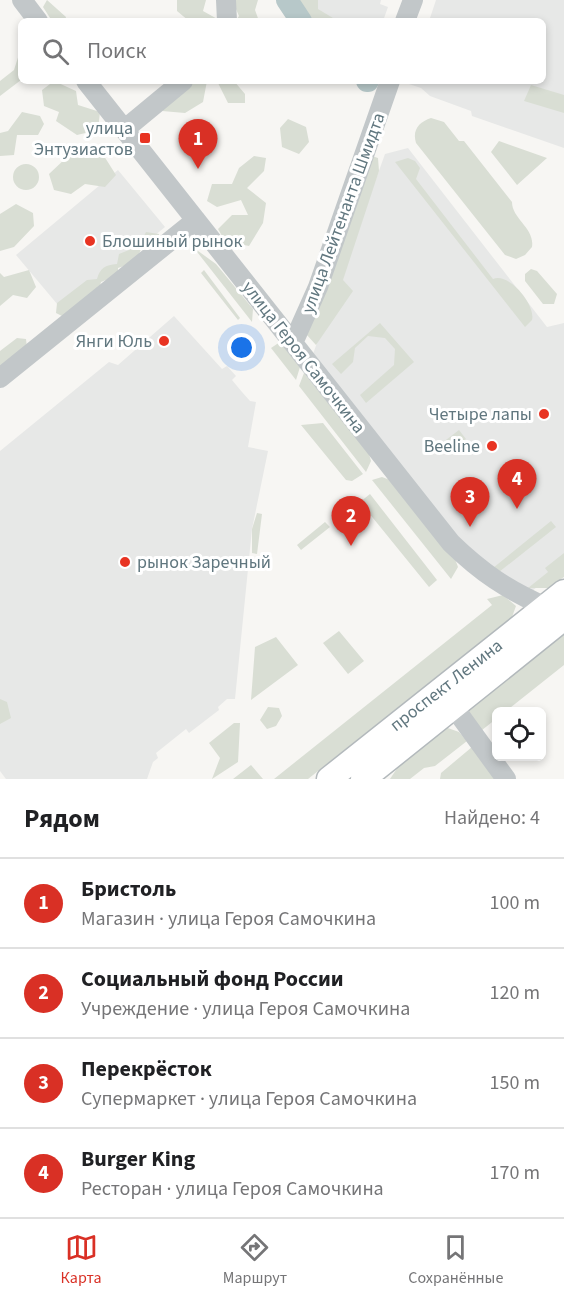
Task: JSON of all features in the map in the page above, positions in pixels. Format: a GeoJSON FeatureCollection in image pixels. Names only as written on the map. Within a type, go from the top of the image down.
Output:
{"type":"FeatureCollection","features":[{"type":"Feature","properties":{"kind":"main road","name":"проспект Ленина"},"geometry":{"type":"LineString","coordinates":[[363,779],[453,706],[558,606]]}},
{"type":"Feature","properties":{"kind":"main road","name":"проспект Ленина"},"geometry":{"type":"LineString","coordinates":[[329,779],[558,606]]}},
{"type":"Feature","properties":{"kind":"street"},"geometry":{"type":"LineString","coordinates":[[22,0],[36,18]]}},
{"type":"Feature","properties":{"kind":"street"},"geometry":{"type":"LineString","coordinates":[[226,0],[227,18]]}},
{"type":"Feature","properties":{"kind":"street"},"geometry":{"type":"LineString","coordinates":[[406,18],[413,0]]}},
{"type":"Feature","properties":{"kind":"street","name":"улица Героя Самочкина"},"geometry":{"type":"LineString","coordinates":[[88,84],[451,543],[490,578],[558,606]]}},
{"type":"Feature","properties":{"kind":"street"},"geometry":{"type":"LineString","coordinates":[[125,129],[179,84]]}},
{"type":"Feature","properties":{"kind":"street","name":"улица Лейтенанта Шмидта"},"geometry":{"type":"LineString","coordinates":[[293,343],[318,287],[389,84]]}},
{"type":"Feature","properties":{"kind":"street"},"geometry":{"type":"LineString","coordinates":[[0,378],[196,220]]}},
{"type":"Feature","properties":{"kind":"street"},"geometry":{"type":"LineString","coordinates":[[453,706],[506,779]]}},
{"type":"Feature","properties":{"kind":"shaded area"},"geometry":{"type":"Polygon","coordinates":[[[47,0],[66,18],[50,18],[43,7],[47,0]]]}},
{"type":"Feature","properties":{"kind":"shaded area"},"geometry":{"type":"Polygon","coordinates":[[[177,0],[206,0],[203,11],[216,18],[185,18],[177,11],[177,0]]]}},
{"type":"Feature","properties":{"kind":"shaded area"},"geometry":{"type":"Polygon","coordinates":[[[232,0],[258,0],[255,10],[258,18],[238,18],[232,0]]]}},
{"type":"Feature","properties":{"kind":"shaded area"},"geometry":{"type":"Polygon","coordinates":[[[293,0],[318,0],[318,9],[333,18],[294,18],[293,0]]]}},
{"type":"Feature","properties":{"kind":"shaded area"},"geometry":{"type":"Polygon","coordinates":[[[313,0],[381,0],[380,4],[388,7],[384,18],[322,18],[313,0]]]}},
{"type":"Feature","properties":{"kind":"shaded area"},"geometry":{"type":"Polygon","coordinates":[[[436,0],[564,0],[564,148],[472,116],[471,111],[430,96],[421,88],[409,84],[546,84],[546,18],[430,18],[436,0]]]}},
{"type":"Feature","properties":{"kind":"shaded area"},"geometry":{"type":"Polygon","coordinates":[[[18,57],[18,82],[0,96],[0,81],[14,70],[18,57]]]}},
{"type":"Feature","properties":{"kind":"shaded area"},"geometry":{"type":"Polygon","coordinates":[[[50,84],[61,84],[76,91],[78,105],[100,112],[98,130],[77,135],[56,121],[59,112],[44,106],[42,90],[50,84]]]}},
{"type":"Feature","properties":{"kind":"shaded area"},"geometry":{"type":"Polygon","coordinates":[[[176,84],[206,84],[203,102],[185,113],[162,111],[176,84]]]}},
{"type":"Feature","properties":{"kind":"shaded area"},"geometry":{"type":"Polygon","coordinates":[[[218,84],[237,84],[245,94],[245,103],[228,103],[218,84]]]}},
{"type":"Feature","properties":{"kind":"shaded area"},"geometry":{"type":"Polygon","coordinates":[[[531,85],[564,95],[564,113],[524,101],[531,85]]]}},
{"type":"Feature","properties":{"kind":"shaded area"},"geometry":{"type":"Polygon","coordinates":[[[22,112],[40,116],[44,124],[38,135],[17,135],[14,155],[0,156],[0,133],[8,131],[22,112]]]}},
{"type":"Feature","properties":{"kind":"shaded area"},"geometry":{"type":"Polygon","coordinates":[[[431,118],[444,122],[459,141],[464,141],[512,202],[516,214],[532,240],[532,247],[525,255],[516,259],[505,255],[416,143],[416,130],[423,122],[431,118]]]}},
{"type":"Feature","properties":{"kind":"shaded area"},"geometry":{"type":"Polygon","coordinates":[[[288,119],[306,127],[309,142],[299,154],[282,147],[280,128],[288,119]]]}},
{"type":"Feature","properties":{"kind":"shaded area"},"geometry":{"type":"Polygon","coordinates":[[[499,141],[547,158],[517,185],[491,152],[499,141]]]}},
{"type":"Feature","properties":{"kind":"shaded area"},"geometry":{"type":"Polygon","coordinates":[[[408,148],[547,327],[564,323],[564,566],[532,591],[472,556],[313,354],[385,154],[408,148]]]}},
{"type":"Feature","properties":{"kind":"shaded area"},"geometry":{"type":"Polygon","coordinates":[[[369,155],[378,158],[379,171],[343,280],[353,291],[316,345],[306,334],[369,155]]]}},
{"type":"Feature","properties":{"kind":"shaded area"},"geometry":{"type":"Polygon","coordinates":[[[104,156],[116,175],[105,187],[85,184],[71,194],[54,190],[49,174],[67,157],[104,156]]]}},
{"type":"Feature","properties":{"kind":"shaded area"},"geometry":{"type":"Polygon","coordinates":[[[254,156],[266,158],[264,171],[247,188],[266,203],[263,223],[249,246],[225,241],[218,229],[232,215],[248,215],[241,200],[217,207],[207,201],[212,184],[232,184],[239,168],[254,156]]]}},
{"type":"Feature","properties":{"kind":"shaded area"},"geometry":{"type":"Polygon","coordinates":[[[408,158],[415,161],[420,168],[416,179],[493,279],[506,280],[526,299],[530,306],[532,320],[525,327],[395,162],[408,158]]]}},
{"type":"Feature","properties":{"kind":"shaded area"},"geometry":{"type":"Polygon","coordinates":[[[26,164],[35,168],[39,177],[35,186],[26,190],[17,186],[13,177],[17,168],[26,164]]]}},
{"type":"Feature","properties":{"kind":"shaded area","name":"Блошиный рынок"},"geometry":{"type":"Polygon","coordinates":[[[118,170],[165,227],[63,311],[16,255],[118,170]]]}},
{"type":"Feature","properties":{"kind":"shaded area"},"geometry":{"type":"Polygon","coordinates":[[[16,204],[33,213],[34,226],[14,247],[0,251],[0,214],[16,204]]]}},
{"type":"Feature","properties":{"kind":"shaded area"},"geometry":{"type":"Polygon","coordinates":[[[146,232],[159,234],[158,245],[141,249],[136,262],[118,268],[118,275],[101,282],[97,297],[64,317],[56,313],[57,303],[87,280],[97,279],[104,268],[117,264],[119,254],[139,246],[146,232]]]}},
{"type":"Feature","properties":{"kind":"shaded area"},"geometry":{"type":"Polygon","coordinates":[[[194,248],[216,264],[253,309],[252,322],[194,248]]]}},
{"type":"Feature","properties":{"kind":"shaded area"},"geometry":{"type":"Polygon","coordinates":[[[531,269],[537,271],[557,294],[554,304],[543,304],[525,281],[525,274],[531,269]]]}},
{"type":"Feature","properties":{"kind":"shaded area"},"geometry":{"type":"Polygon","coordinates":[[[29,270],[36,287],[27,298],[13,295],[0,306],[0,273],[4,277],[29,270]]]}},
{"type":"Feature","properties":{"kind":"shaded area"},"geometry":{"type":"Polygon","coordinates":[[[204,270],[240,318],[238,320],[201,273],[204,270]]]}},
{"type":"Feature","properties":{"kind":"shaded area","name":"рынок Заречный"},"geometry":{"type":"Polygon","coordinates":[[[174,316],[222,369],[227,366],[236,376],[232,380],[250,401],[256,402],[248,447],[268,451],[252,529],[235,699],[227,699],[218,707],[219,710],[189,733],[186,729],[156,753],[158,758],[153,762],[147,779],[6,779],[0,771],[0,451],[109,362],[118,365],[174,316]]]}},
{"type":"Feature","properties":{"kind":"shaded area"},"geometry":{"type":"Polygon","coordinates":[[[380,323],[414,362],[366,403],[360,395],[394,365],[395,349],[385,338],[368,336],[355,348],[353,362],[341,374],[332,364],[380,323]]]}},
{"type":"Feature","properties":{"kind":"shaded area"},"geometry":{"type":"Polygon","coordinates":[[[17,338],[26,339],[27,348],[0,373],[0,351],[17,338]]]}},
{"type":"Feature","properties":{"kind":"shaded area"},"geometry":{"type":"Polygon","coordinates":[[[280,342],[300,367],[296,380],[271,348],[280,342]]]}},
{"type":"Feature","properties":{"kind":"shaded area"},"geometry":{"type":"Polygon","coordinates":[[[304,373],[369,454],[371,461],[366,472],[299,386],[304,373]]]}},
{"type":"Feature","properties":{"kind":"shaded area"},"geometry":{"type":"Polygon","coordinates":[[[323,423],[363,474],[352,481],[346,480],[301,425],[323,423]]]}},
{"type":"Feature","properties":{"kind":"shaded area"},"geometry":{"type":"Polygon","coordinates":[[[459,430],[466,439],[449,452],[442,443],[459,430]]]}},
{"type":"Feature","properties":{"kind":"shaded area"},"geometry":{"type":"Polygon","coordinates":[[[382,477],[390,480],[455,559],[458,567],[451,579],[372,480],[382,477]]]}},
{"type":"Feature","properties":{"kind":"shaded area"},"geometry":{"type":"Polygon","coordinates":[[[370,494],[437,580],[429,587],[360,502],[370,494]]]}},
{"type":"Feature","properties":{"kind":"shaded area"},"geometry":{"type":"Polygon","coordinates":[[[257,513],[262,514],[257,554],[252,553],[252,529],[257,513]]]}},
{"type":"Feature","properties":{"kind":"shaded area"},"geometry":{"type":"Polygon","coordinates":[[[551,521],[556,527],[499,572],[493,568],[551,521]]]}},
{"type":"Feature","properties":{"kind":"shaded area"},"geometry":{"type":"Polygon","coordinates":[[[325,522],[330,527],[301,550],[297,545],[325,522]]]}},
{"type":"Feature","properties":{"kind":"shaded area"},"geometry":{"type":"Polygon","coordinates":[[[564,553],[564,577],[548,588],[528,588],[548,572],[545,568],[564,553]]]}},
{"type":"Feature","properties":{"kind":"shaded area"},"geometry":{"type":"Polygon","coordinates":[[[503,595],[516,606],[512,617],[308,779],[274,779],[492,605],[487,599],[503,595]]]}},
{"type":"Feature","properties":{"kind":"shaded area"},"geometry":{"type":"Polygon","coordinates":[[[339,631],[364,661],[348,674],[323,643],[339,631]]]}},
{"type":"Feature","properties":{"kind":"shaded area"},"geometry":{"type":"Polygon","coordinates":[[[564,631],[564,665],[511,707],[492,707],[492,722],[477,734],[470,725],[468,707],[564,631]]]}},
{"type":"Feature","properties":{"kind":"shaded area"},"geometry":{"type":"Polygon","coordinates":[[[276,637],[298,665],[251,700],[255,647],[276,637]]]}},
{"type":"Feature","properties":{"kind":"shaded area"},"geometry":{"type":"Polygon","coordinates":[[[0,699],[7,702],[11,718],[0,724],[0,699]]]}},
{"type":"Feature","properties":{"kind":"shaded area"},"geometry":{"type":"Polygon","coordinates":[[[268,707],[279,708],[282,716],[276,726],[267,729],[260,720],[268,707]]]}},
{"type":"Feature","properties":{"kind":"shaded area"},"geometry":{"type":"Polygon","coordinates":[[[234,723],[240,723],[238,762],[212,779],[220,758],[209,743],[234,723]]]}},
{"type":"Feature","properties":{"kind":"shaded area"},"geometry":{"type":"Polygon","coordinates":[[[445,727],[459,732],[467,741],[435,766],[424,768],[410,779],[390,779],[404,758],[445,727]]]}},
{"type":"Feature","properties":{"kind":"shaded area"},"geometry":{"type":"Polygon","coordinates":[[[472,747],[496,779],[440,779],[441,773],[472,747]]]}},
{"type":"Feature","properties":{"kind":"shaded area"},"geometry":{"type":"Polygon","coordinates":[[[251,765],[263,779],[233,779],[251,765]]]}},
{"type":"Feature","properties":{"kind":"waterway"},"geometry":{"type":"LineString","coordinates":[[287,0],[299,18]]}},
{"type":"Feature","properties":{"kind":"place","name":"улица Энтузиастов"},"geometry":{"type":"Point","coordinates":[145,138]}},
{"type":"Feature","properties":{"kind":"place","name":"Бристоль"},"geometry":{"type":"Point","coordinates":[198,169]}},
{"type":"Feature","properties":{"kind":"place","name":"Блошиный рынок"},"geometry":{"type":"Point","coordinates":[90,241]}},
{"type":"Feature","properties":{"kind":"place","name":"Янги Юль"},"geometry":{"type":"Point","coordinates":[164,341]}},
{"type":"Feature","properties":{"kind":"place","name":"Четыре лапы"},"geometry":{"type":"Point","coordinates":[544,414]}},
{"type":"Feature","properties":{"kind":"place","name":"Beeline"},"geometry":{"type":"Point","coordinates":[492,446]}},
{"type":"Feature","properties":{"kind":"place","name":"Burger King"},"geometry":{"type":"Point","coordinates":[517,509]}},
{"type":"Feature","properties":{"kind":"place","name":"Перекрёсток"},"geometry":{"type":"Point","coordinates":[470,527]}},
{"type":"Feature","properties":{"kind":"place","name":"Социальный фонд России"},"geometry":{"type":"Point","coordinates":[351,546]}},
{"type":"Feature","properties":{"kind":"place","name":"рынок Заречный"},"geometry":{"type":"Point","coordinates":[125,562]}}]}
